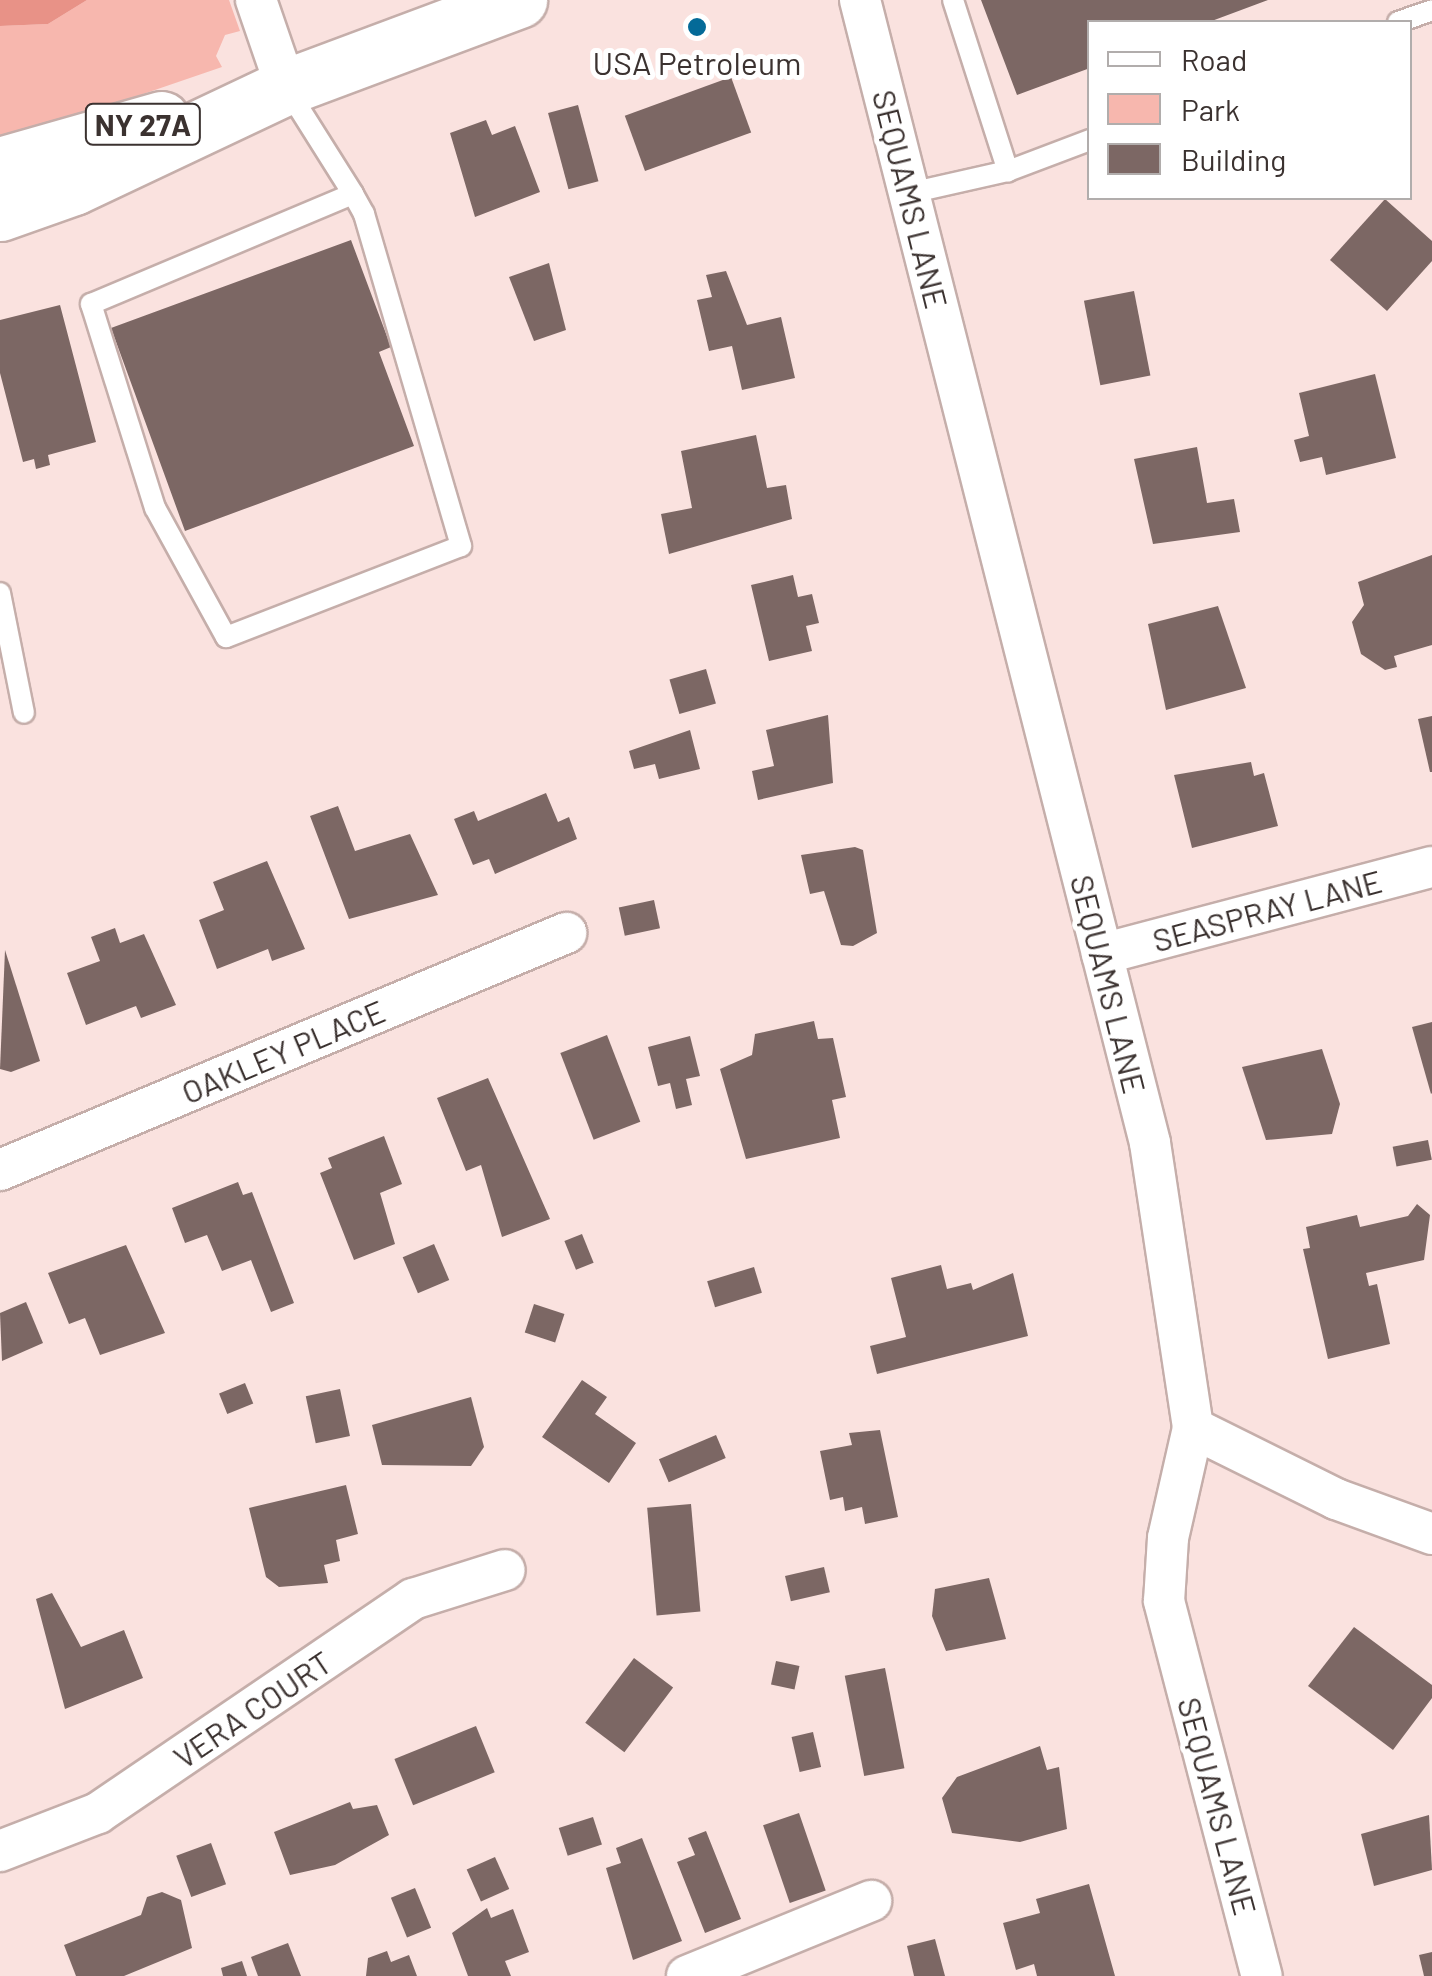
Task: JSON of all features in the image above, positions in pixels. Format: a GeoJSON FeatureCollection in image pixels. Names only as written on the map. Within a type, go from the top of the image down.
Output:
{"type":"FeatureCollection","features":[{"type":"Feature","properties":{"kind":"main road","name":"NY 27A"},"geometry":{"type":"LineString","coordinates":[[0,213],[74,188],[450,12],[520,0]]}},
{"type":"Feature","properties":{"kind":"main road","name":"NY 27A"},"geometry":{"type":"LineString","coordinates":[[0,164],[286,87]]}},
{"type":"Feature","properties":{"kind":"street"},"geometry":{"type":"LineString","coordinates":[[256,0],[286,87]]}},
{"type":"Feature","properties":{"kind":"street","name":"SEQUAMS LANE"},"geometry":{"type":"LineString","coordinates":[[860,0],[1150,1143],[1193,1428],[1168,1538],[1164,1601],[1262,1976]]}},
{"type":"Feature","properties":{"kind":"street","name":"SEASPRAY LANE"},"geometry":{"type":"LineString","coordinates":[[1102,954],[1432,867]]}},
{"type":"Feature","properties":{"kind":"street","name":"OAKLEY PLACE"},"geometry":{"type":"LineString","coordinates":[[0,1170],[566,932]]}},
{"type":"Feature","properties":{"kind":"street"},"geometry":{"type":"LineString","coordinates":[[1193,1428],[1336,1499],[1432,1534]]}},
{"type":"Feature","properties":{"kind":"street","name":"VERA COURT"},"geometry":{"type":"LineString","coordinates":[[0,1850],[98,1814],[414,1600],[506,1570]]}},
{"type":"Feature","properties":{"kind":"street"},"geometry":{"type":"LineString","coordinates":[[687,1976],[871,1901]]}},
{"type":"Feature","properties":{"kind":"lane"},"geometry":{"type":"LineString","coordinates":[[952,0],[1008,171]]}},
{"type":"Feature","properties":{"kind":"lane"},"geometry":{"type":"LineString","coordinates":[[1404,20],[1432,10]]}},
{"type":"Feature","properties":{"kind":"lane"},"geometry":{"type":"LineString","coordinates":[[286,87],[352,194],[366,223],[461,546],[226,637],[154,508],[92,304],[352,194]]}},
{"type":"Feature","properties":{"kind":"lane"},"geometry":{"type":"LineString","coordinates":[[910,193],[1008,171],[1087,141]]}},
{"type":"Feature","properties":{"kind":"lane"},"geometry":{"type":"LineString","coordinates":[[1,603],[24,713]]}},
{"type":"Feature","properties":{"kind":"green space"},"geometry":{"type":"Polygon","coordinates":[[[87,0],[229,0],[240,31],[225,35],[216,56],[222,67],[0,143],[0,26],[48,24],[87,0]]]}},
{"type":"Feature","properties":{"kind":"shaded area"},"geometry":{"type":"Polygon","coordinates":[[[0,0],[87,0],[48,24],[0,26],[0,0]]]}},
{"type":"Feature","properties":{"kind":"building"},"geometry":{"type":"Polygon","coordinates":[[[981,0],[1268,0],[1214,20],[1087,20],[1087,69],[1017,95],[981,0]]]}},
{"type":"Feature","properties":{"kind":"building"},"geometry":{"type":"Polygon","coordinates":[[[731,77],[751,132],[645,171],[625,116],[731,77]]]}},
{"type":"Feature","properties":{"kind":"building"},"geometry":{"type":"Polygon","coordinates":[[[578,105],[598,181],[569,189],[548,113],[578,105]]]}},
{"type":"Feature","properties":{"kind":"building"},"geometry":{"type":"Polygon","coordinates":[[[486,120],[492,135],[515,126],[540,192],[475,217],[450,133],[486,120]]]}},
{"type":"Feature","properties":{"kind":"building"},"geometry":{"type":"Polygon","coordinates":[[[1384,200],[1432,241],[1432,261],[1387,311],[1330,260],[1384,200]]]}},
{"type":"Feature","properties":{"kind":"building"},"geometry":{"type":"Polygon","coordinates":[[[351,240],[391,347],[379,352],[414,446],[185,531],[111,328],[351,240]]]}},
{"type":"Feature","properties":{"kind":"building"},"geometry":{"type":"Polygon","coordinates":[[[549,263],[566,330],[534,341],[509,277],[549,263]]]}},
{"type":"Feature","properties":{"kind":"building"},"geometry":{"type":"Polygon","coordinates":[[[726,271],[747,325],[781,317],[795,378],[742,390],[732,346],[709,351],[697,300],[712,297],[706,275],[726,271]]]}},
{"type":"Feature","properties":{"kind":"building"},"geometry":{"type":"Polygon","coordinates":[[[1134,291],[1150,375],[1100,385],[1084,301],[1134,291]]]}},
{"type":"Feature","properties":{"kind":"building"},"geometry":{"type":"Polygon","coordinates":[[[60,305],[96,442],[48,455],[50,465],[36,469],[34,459],[23,462],[0,373],[0,320],[60,305]]]}},
{"type":"Feature","properties":{"kind":"building"},"geometry":{"type":"Polygon","coordinates":[[[1375,374],[1396,458],[1326,475],[1322,457],[1300,462],[1294,440],[1309,436],[1299,393],[1375,374]]]}},
{"type":"Feature","properties":{"kind":"building"},"geometry":{"type":"Polygon","coordinates":[[[756,435],[767,488],[786,485],[792,519],[669,554],[661,514],[692,508],[681,451],[756,435]]]}},
{"type":"Feature","properties":{"kind":"building"},"geometry":{"type":"Polygon","coordinates":[[[1197,447],[1207,503],[1234,499],[1240,532],[1153,544],[1134,459],[1197,447]]]}},
{"type":"Feature","properties":{"kind":"building"},"geometry":{"type":"Polygon","coordinates":[[[1432,555],[1432,645],[1394,656],[1397,667],[1385,670],[1361,654],[1352,622],[1364,605],[1358,582],[1432,555]]]}},
{"type":"Feature","properties":{"kind":"building"},"geometry":{"type":"Polygon","coordinates":[[[793,575],[798,597],[812,594],[819,623],[806,626],[812,651],[769,661],[751,585],[793,575]]]}},
{"type":"Feature","properties":{"kind":"building"},"geometry":{"type":"Polygon","coordinates":[[[1218,606],[1246,688],[1166,710],[1148,624],[1218,606]]]}},
{"type":"Feature","properties":{"kind":"building"},"geometry":{"type":"Polygon","coordinates":[[[706,669],[716,704],[679,714],[669,679],[706,669]]]}},
{"type":"Feature","properties":{"kind":"building"},"geometry":{"type":"Polygon","coordinates":[[[828,715],[833,783],[758,800],[752,771],[774,766],[766,730],[828,715]]]}},
{"type":"Feature","properties":{"kind":"building"},"geometry":{"type":"Polygon","coordinates":[[[1432,716],[1432,772],[1430,772],[1418,719],[1432,716]]]}},
{"type":"Feature","properties":{"kind":"building"},"geometry":{"type":"Polygon","coordinates":[[[690,730],[700,769],[659,779],[655,764],[634,769],[629,751],[690,730]]]}},
{"type":"Feature","properties":{"kind":"building"},"geometry":{"type":"Polygon","coordinates":[[[1251,762],[1254,776],[1264,773],[1278,826],[1192,848],[1174,775],[1251,762]]]}},
{"type":"Feature","properties":{"kind":"building"},"geometry":{"type":"Polygon","coordinates":[[[546,793],[558,822],[569,817],[577,839],[495,874],[489,859],[473,865],[454,819],[474,811],[478,821],[546,793]]]}},
{"type":"Feature","properties":{"kind":"building"},"geometry":{"type":"Polygon","coordinates":[[[338,806],[355,851],[410,834],[438,895],[349,919],[310,816],[338,806]]]}},
{"type":"Feature","properties":{"kind":"building"},"geometry":{"type":"Polygon","coordinates":[[[855,847],[863,850],[877,933],[853,946],[841,945],[824,891],[810,894],[801,855],[855,847]]]}},
{"type":"Feature","properties":{"kind":"building"},"geometry":{"type":"Polygon","coordinates":[[[267,861],[305,949],[272,961],[268,949],[217,969],[199,920],[224,910],[213,882],[267,861]]]}},
{"type":"Feature","properties":{"kind":"building"},"geometry":{"type":"Polygon","coordinates":[[[654,900],[660,928],[625,936],[619,907],[654,900]]]}},
{"type":"Feature","properties":{"kind":"building"},"geometry":{"type":"Polygon","coordinates":[[[115,928],[120,943],[144,934],[176,1005],[141,1018],[136,1006],[86,1025],[67,973],[100,961],[91,937],[115,928]]]}},
{"type":"Feature","properties":{"kind":"building"},"geometry":{"type":"Polygon","coordinates":[[[5,950],[40,1061],[11,1072],[0,1069],[5,950]]]}},
{"type":"Feature","properties":{"kind":"building"},"geometry":{"type":"Polygon","coordinates":[[[814,1021],[818,1039],[833,1038],[846,1097],[832,1100],[840,1138],[746,1159],[720,1069],[752,1055],[755,1034],[814,1021]]]}},
{"type":"Feature","properties":{"kind":"building"},"geometry":{"type":"Polygon","coordinates":[[[1432,1022],[1432,1093],[1431,1094],[1412,1027],[1432,1022]]]}},
{"type":"Feature","properties":{"kind":"building"},"geometry":{"type":"Polygon","coordinates":[[[607,1035],[640,1122],[594,1140],[560,1053],[607,1035]]]}},
{"type":"Feature","properties":{"kind":"building"},"geometry":{"type":"Polygon","coordinates":[[[690,1036],[700,1076],[686,1079],[692,1105],[676,1109],[670,1083],[658,1086],[648,1047],[690,1036]]]}},
{"type":"Feature","properties":{"kind":"building"},"geometry":{"type":"Polygon","coordinates":[[[1322,1049],[1340,1104],[1332,1134],[1266,1140],[1242,1067],[1322,1049]]]}},
{"type":"Feature","properties":{"kind":"building"},"geometry":{"type":"Polygon","coordinates":[[[488,1078],[550,1219],[502,1237],[481,1165],[466,1171],[437,1098],[488,1078]]]}},
{"type":"Feature","properties":{"kind":"building"},"geometry":{"type":"Polygon","coordinates":[[[384,1136],[402,1184],[380,1193],[395,1244],[354,1260],[320,1173],[332,1168],[328,1158],[384,1136]]]}},
{"type":"Feature","properties":{"kind":"building"},"geometry":{"type":"Polygon","coordinates":[[[1428,1140],[1432,1160],[1396,1167],[1393,1147],[1428,1140]]]}},
{"type":"Feature","properties":{"kind":"building"},"geometry":{"type":"Polygon","coordinates":[[[238,1182],[243,1195],[252,1192],[294,1303],[271,1312],[251,1260],[222,1271],[207,1235],[185,1243],[172,1208],[238,1182]]]}},
{"type":"Feature","properties":{"kind":"building"},"geometry":{"type":"Polygon","coordinates":[[[1417,1204],[1430,1215],[1424,1260],[1366,1273],[1369,1286],[1377,1284],[1390,1344],[1328,1359],[1303,1249],[1310,1248],[1306,1227],[1357,1215],[1360,1227],[1408,1216],[1417,1204]]]}},
{"type":"Feature","properties":{"kind":"building"},"geometry":{"type":"Polygon","coordinates":[[[582,1234],[594,1263],[576,1270],[564,1241],[582,1234]]]}},
{"type":"Feature","properties":{"kind":"building"},"geometry":{"type":"Polygon","coordinates":[[[434,1244],[449,1280],[418,1293],[403,1257],[434,1244]]]}},
{"type":"Feature","properties":{"kind":"building"},"geometry":{"type":"Polygon","coordinates":[[[126,1245],[165,1333],[100,1355],[85,1318],[69,1324],[48,1273],[126,1245]]]}},
{"type":"Feature","properties":{"kind":"building"},"geometry":{"type":"Polygon","coordinates":[[[941,1265],[947,1289],[971,1283],[973,1290],[1013,1273],[1028,1336],[877,1374],[870,1346],[906,1337],[891,1278],[941,1265]]]}},
{"type":"Feature","properties":{"kind":"building"},"geometry":{"type":"Polygon","coordinates":[[[754,1267],[762,1293],[715,1307],[707,1281],[754,1267]]]}},
{"type":"Feature","properties":{"kind":"building"},"geometry":{"type":"Polygon","coordinates":[[[26,1302],[43,1343],[2,1361],[0,1313],[26,1302]]]}},
{"type":"Feature","properties":{"kind":"building"},"geometry":{"type":"Polygon","coordinates":[[[534,1304],[564,1314],[555,1342],[525,1333],[534,1304]]]}},
{"type":"Feature","properties":{"kind":"building"},"geometry":{"type":"Polygon","coordinates":[[[582,1380],[607,1397],[595,1414],[636,1443],[609,1483],[542,1437],[582,1380]]]}},
{"type":"Feature","properties":{"kind":"building"},"geometry":{"type":"Polygon","coordinates":[[[245,1383],[253,1403],[227,1414],[219,1393],[245,1383]]]}},
{"type":"Feature","properties":{"kind":"building"},"geometry":{"type":"Polygon","coordinates":[[[340,1389],[350,1436],[316,1443],[306,1396],[340,1389]]]}},
{"type":"Feature","properties":{"kind":"building"},"geometry":{"type":"Polygon","coordinates":[[[471,1397],[484,1447],[471,1466],[382,1465],[372,1425],[471,1397]]]}},
{"type":"Feature","properties":{"kind":"building"},"geometry":{"type":"Polygon","coordinates":[[[880,1430],[898,1517],[865,1524],[862,1507],[845,1511],[843,1497],[830,1500],[820,1451],[852,1445],[849,1433],[880,1430]]]}},
{"type":"Feature","properties":{"kind":"building"},"geometry":{"type":"Polygon","coordinates":[[[716,1435],[726,1458],[669,1482],[659,1459],[716,1435]]]}},
{"type":"Feature","properties":{"kind":"building"},"geometry":{"type":"Polygon","coordinates":[[[346,1485],[358,1534],[336,1540],[340,1561],[324,1565],[328,1583],[279,1587],[266,1577],[249,1508],[346,1485]]]}},
{"type":"Feature","properties":{"kind":"building"},"geometry":{"type":"Polygon","coordinates":[[[691,1504],[700,1612],[657,1615],[647,1508],[691,1504]]]}},
{"type":"Feature","properties":{"kind":"building"},"geometry":{"type":"Polygon","coordinates":[[[824,1567],[830,1592],[791,1601],[785,1576],[824,1567]]]}},
{"type":"Feature","properties":{"kind":"building"},"geometry":{"type":"Polygon","coordinates":[[[989,1578],[1006,1639],[946,1651],[932,1616],[935,1589],[989,1578]]]}},
{"type":"Feature","properties":{"kind":"building"},"geometry":{"type":"Polygon","coordinates":[[[52,1593],[81,1647],[124,1630],[143,1678],[65,1709],[36,1599],[52,1593]]]}},
{"type":"Feature","properties":{"kind":"building"},"geometry":{"type":"Polygon","coordinates":[[[1354,1627],[1432,1685],[1432,1698],[1393,1750],[1308,1686],[1354,1627]]]}},
{"type":"Feature","properties":{"kind":"building"},"geometry":{"type":"Polygon","coordinates":[[[634,1658],[673,1687],[624,1752],[585,1723],[634,1658]]]}},
{"type":"Feature","properties":{"kind":"building"},"geometry":{"type":"Polygon","coordinates":[[[776,1661],[799,1666],[794,1689],[771,1684],[776,1661]]]}},
{"type":"Feature","properties":{"kind":"building"},"geometry":{"type":"Polygon","coordinates":[[[885,1668],[904,1768],[864,1776],[845,1676],[885,1668]]]}},
{"type":"Feature","properties":{"kind":"building"},"geometry":{"type":"Polygon","coordinates":[[[476,1726],[495,1772],[413,1805],[394,1759],[476,1726]]]}},
{"type":"Feature","properties":{"kind":"building"},"geometry":{"type":"Polygon","coordinates":[[[813,1732],[821,1767],[800,1772],[792,1737],[813,1732]]]}},
{"type":"Feature","properties":{"kind":"building"},"geometry":{"type":"Polygon","coordinates":[[[1040,1746],[1047,1770],[1059,1767],[1067,1829],[1020,1842],[952,1833],[942,1798],[957,1777],[1040,1746]]]}},
{"type":"Feature","properties":{"kind":"building"},"geometry":{"type":"Polygon","coordinates":[[[350,1802],[353,1809],[377,1805],[389,1835],[335,1865],[290,1875],[274,1832],[350,1802]]]}},
{"type":"Feature","properties":{"kind":"building"},"geometry":{"type":"Polygon","coordinates":[[[799,1813],[826,1891],[790,1903],[763,1825],[799,1813]]]}},
{"type":"Feature","properties":{"kind":"building"},"geometry":{"type":"Polygon","coordinates":[[[1429,1815],[1432,1870],[1374,1886],[1361,1834],[1429,1815]]]}},
{"type":"Feature","properties":{"kind":"building"},"geometry":{"type":"Polygon","coordinates":[[[593,1817],[602,1845],[568,1856],[559,1828],[593,1817]]]}},
{"type":"Feature","properties":{"kind":"building"},"geometry":{"type":"Polygon","coordinates":[[[706,1831],[741,1919],[705,1933],[677,1862],[695,1855],[688,1838],[706,1831]]]}},
{"type":"Feature","properties":{"kind":"building"},"geometry":{"type":"Polygon","coordinates":[[[642,1838],[682,1941],[633,1960],[606,1868],[621,1863],[616,1848],[642,1838]]]}},
{"type":"Feature","properties":{"kind":"building"},"geometry":{"type":"Polygon","coordinates":[[[211,1843],[226,1884],[191,1897],[176,1856],[211,1843]]]}},
{"type":"Feature","properties":{"kind":"building"},"geometry":{"type":"Polygon","coordinates":[[[495,1857],[509,1889],[481,1902],[467,1870],[495,1857]]]}},
{"type":"Feature","properties":{"kind":"building"},"geometry":{"type":"Polygon","coordinates":[[[1089,1884],[1115,1976],[1037,1976],[1034,1964],[1016,1970],[1003,1923],[1040,1913],[1036,1899],[1089,1884]]]}},
{"type":"Feature","properties":{"kind":"building"},"geometry":{"type":"Polygon","coordinates":[[[415,1888],[431,1928],[407,1938],[391,1898],[415,1888]]]}},
{"type":"Feature","properties":{"kind":"building"},"geometry":{"type":"Polygon","coordinates":[[[162,1892],[181,1900],[192,1948],[124,1976],[76,1976],[64,1945],[141,1915],[147,1897],[162,1892]]]}},
{"type":"Feature","properties":{"kind":"building"},"geometry":{"type":"Polygon","coordinates":[[[487,1908],[491,1918],[513,1909],[529,1952],[505,1961],[511,1976],[468,1976],[452,1933],[487,1908]]]}},
{"type":"Feature","properties":{"kind":"building"},"geometry":{"type":"Polygon","coordinates":[[[935,1939],[945,1976],[914,1976],[907,1946],[935,1939]]]}},
{"type":"Feature","properties":{"kind":"building"},"geometry":{"type":"Polygon","coordinates":[[[288,1943],[301,1976],[258,1976],[251,1957],[288,1943]]]}},
{"type":"Feature","properties":{"kind":"building"},"geometry":{"type":"Polygon","coordinates":[[[387,1951],[391,1962],[409,1955],[417,1976],[366,1976],[368,1958],[387,1951]]]}},
{"type":"Feature","properties":{"kind":"building"},"geometry":{"type":"Polygon","coordinates":[[[1432,1952],[1432,1976],[1424,1976],[1419,1955],[1432,1952]]]}},
{"type":"Feature","properties":{"kind":"building"},"geometry":{"type":"Polygon","coordinates":[[[242,1961],[247,1976],[223,1976],[221,1968],[242,1961]]]}},
{"type":"Feature","properties":{"kind":"place","name":"USA Petroleum"},"geometry":{"type":"Point","coordinates":[697,27]}}]}
